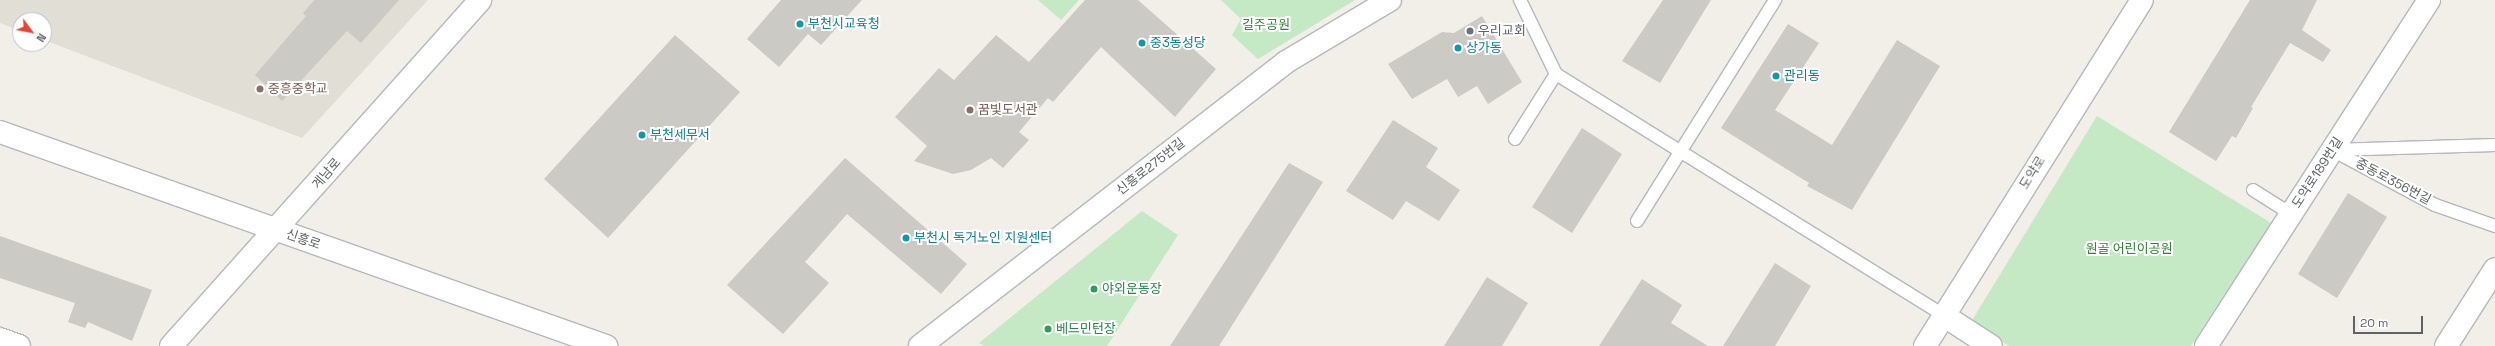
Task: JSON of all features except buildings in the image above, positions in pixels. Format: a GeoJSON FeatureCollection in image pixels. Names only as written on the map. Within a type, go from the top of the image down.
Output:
{"type":"FeatureCollection","features":[{"type":"Feature","properties":{"kind":"street","name":"계남로"},"geometry":{"type":"LineString","coordinates":[[172,346],[277,230],[480,0]]}},
{"type":"Feature","properties":{"kind":"street","name":"신흥로275번길"},"geometry":{"type":"LineString","coordinates":[[920,346],[1286,62],[1390,0]]}},
{"type":"Feature","properties":{"kind":"street","name":"도약로"},"geometry":{"type":"LineString","coordinates":[[1925,346],[2142,0]]}},
{"type":"Feature","properties":{"kind":"street","name":"도약로189번길"},"geometry":{"type":"LineString","coordinates":[[2206,346],[2429,0]]}},
{"type":"Feature","properties":{"kind":"street","name":"신흥로"},"geometry":{"type":"LineString","coordinates":[[0,132],[606,346]]}},
{"type":"Feature","properties":{"kind":"street"},"geometry":{"type":"LineString","coordinates":[[2448,345],[2495,269]]}},
{"type":"Feature","properties":{"kind":"street"},"geometry":{"type":"LineString","coordinates":[[1944,315],[1991,346]]}},
{"type":"Feature","properties":{"kind":"street"},"geometry":{"type":"LineString","coordinates":[[0,339],[20,346]]}},
{"type":"Feature","properties":{"kind":"lane"},"geometry":{"type":"LineString","coordinates":[[1520,0],[1556,74],[1944,315]]}},
{"type":"Feature","properties":{"kind":"lane"},"geometry":{"type":"LineString","coordinates":[[1637,220],[1775,0]]}},
{"type":"Feature","properties":{"kind":"lane"},"geometry":{"type":"LineString","coordinates":[[1515,139],[1556,74]]}},
{"type":"Feature","properties":{"kind":"lane","name":"중동로356번길"},"geometry":{"type":"LineString","coordinates":[[2332,150],[2495,145]]}},
{"type":"Feature","properties":{"kind":"lane","name":"중동로356번길"},"geometry":{"type":"LineString","coordinates":[[2332,150],[2435,205],[2495,226]]}},
{"type":"Feature","properties":{"kind":"lane"},"geometry":{"type":"LineString","coordinates":[[2253,190],[2291,214]]}},
{"type":"Feature","properties":{"kind":"shaded area","name":"중흥중학교"},"geometry":{"type":"Polygon","coordinates":[[[0,0],[428,0],[302,138],[52,43],[52,12],[12,12],[12,28],[0,23],[0,0]]]}},
{"type":"Feature","properties":{"kind":"green space"},"geometry":{"type":"Polygon","coordinates":[[[1038,0],[1079,0],[1061,20],[1038,0]]]}},
{"type":"Feature","properties":{"kind":"green space","name":"길주공원"},"geometry":{"type":"Polygon","coordinates":[[[1221,0],[1355,0],[1258,59],[1232,35],[1241,19],[1221,0]]]}},
{"type":"Feature","properties":{"kind":"green space","name":"원골 어린이공원"},"geometry":{"type":"Polygon","coordinates":[[[2097,116],[2271,223],[2191,346],[2009,346],[1971,322],[2097,116]]]}},
{"type":"Feature","properties":{"kind":"green space","name":"야외운동장"},"geometry":{"type":"Polygon","coordinates":[[[1142,211],[1178,235],[1107,346],[984,346],[979,343],[1142,211]]]}},
{"type":"Feature","properties":{"kind":"place","name":"부천시교육청"},"geometry":{"type":"Point","coordinates":[800,24]}},
{"type":"Feature","properties":{"kind":"place","name":"우리교회"},"geometry":{"type":"Point","coordinates":[1470,31]}},
{"type":"Feature","properties":{"kind":"place","name":"중3동성당"},"geometry":{"type":"Point","coordinates":[1142,43]}},
{"type":"Feature","properties":{"kind":"place","name":"상가동"},"geometry":{"type":"Point","coordinates":[1458,48]}},
{"type":"Feature","properties":{"kind":"place","name":"관리동"},"geometry":{"type":"Point","coordinates":[1776,76]}},
{"type":"Feature","properties":{"kind":"place","name":"중흥중학교"},"geometry":{"type":"Point","coordinates":[260,89]}},
{"type":"Feature","properties":{"kind":"place","name":"꿈빛도서관"},"geometry":{"type":"Point","coordinates":[970,110]}},
{"type":"Feature","properties":{"kind":"place","name":"부천세무서"},"geometry":{"type":"Point","coordinates":[642,135]}},
{"type":"Feature","properties":{"kind":"place","name":"부천시 독거노인 지원센터"},"geometry":{"type":"Point","coordinates":[906,238]}},
{"type":"Feature","properties":{"kind":"place","name":"야외운동장"},"geometry":{"type":"Point","coordinates":[1094,289]}},
{"type":"Feature","properties":{"kind":"place","name":"베드민턴장"},"geometry":{"type":"Point","coordinates":[1048,329]}}]}
